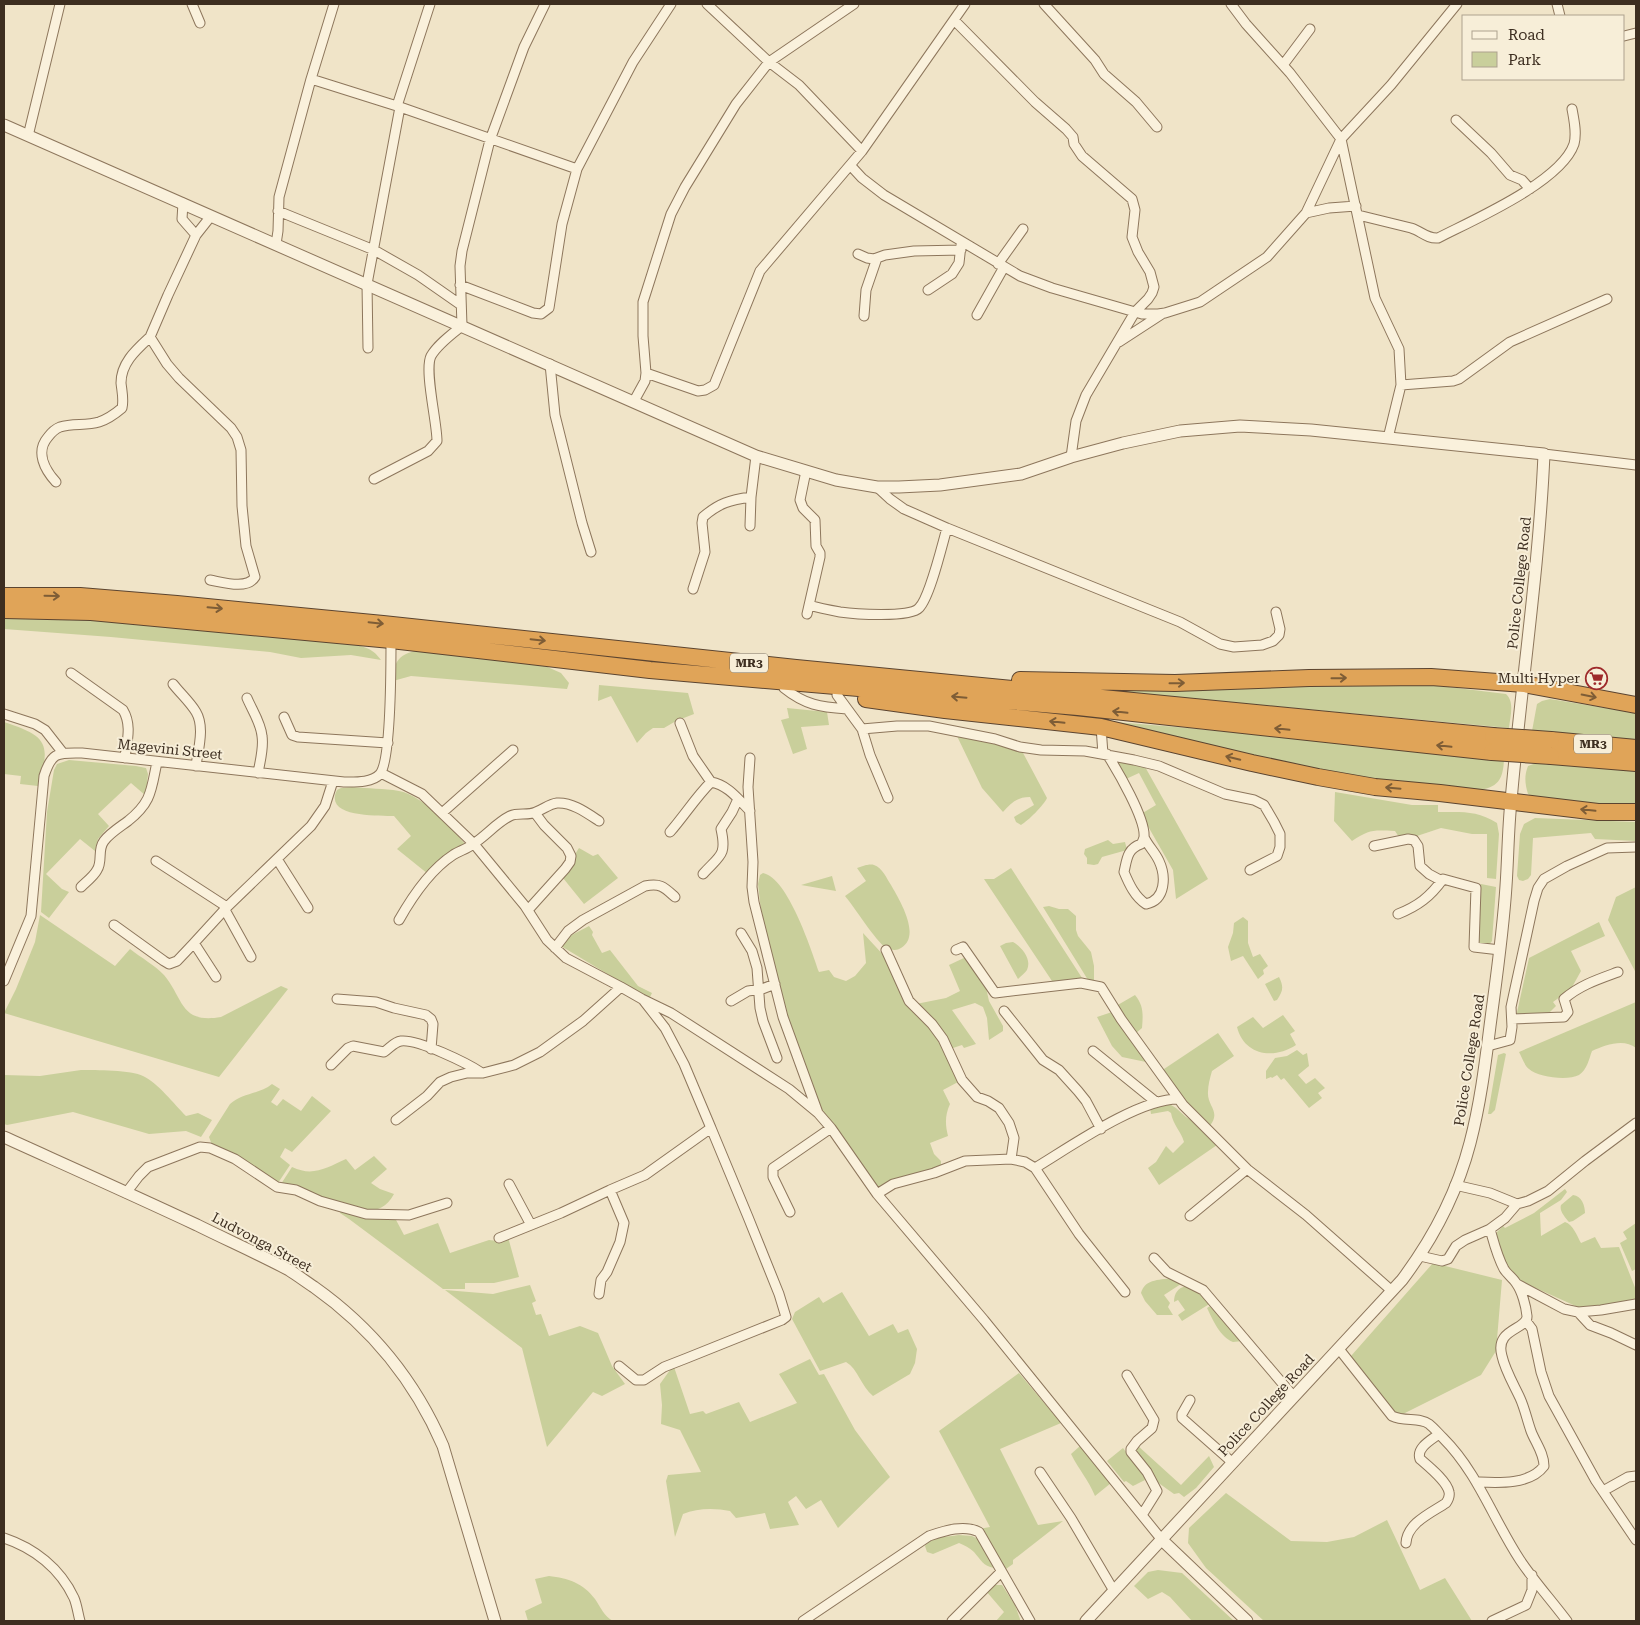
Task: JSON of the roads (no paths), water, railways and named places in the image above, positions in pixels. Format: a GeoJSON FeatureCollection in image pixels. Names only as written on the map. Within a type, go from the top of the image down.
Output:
{"type":"FeatureCollection","features":[{"type":"Feature","properties":{"kind":"highway","name":"MR3"},"geometry":{"type":"LineString","coordinates":[[4,596],[80,596],[393,625],[1492,744]]}},
{"type":"Feature","properties":{"kind":"highway","name":"MR3"},"geometry":{"type":"LineString","coordinates":[[4,610],[91,612],[391,640],[650,670],[1492,744],[1551,748],[1636,748]]}},
{"type":"Feature","properties":{"kind":"highway"},"geometry":{"type":"LineString","coordinates":[[796,668],[1009,680],[1175,683],[1309,678],[1431,677],[1524,684],[1636,705]]}},
{"type":"Feature","properties":{"kind":"highway"},"geometry":{"type":"LineString","coordinates":[[650,670],[945,710],[1101,727],[1318,777],[1375,787],[1440,792],[1598,812],[1636,812]]}},
{"type":"Feature","properties":{"kind":"highway","name":"MR3"},"geometry":{"type":"LineString","coordinates":[[1551,748],[1636,763]]}},
{"type":"Feature","properties":{"kind":"street"},"geometry":{"type":"LineString","coordinates":[[28,136],[60,4]]}},
{"type":"Feature","properties":{"kind":"street"},"geometry":{"type":"LineString","coordinates":[[192,4],[200,23]]}},
{"type":"Feature","properties":{"kind":"street"},"geometry":{"type":"LineString","coordinates":[[276,244],[279,197],[311,79],[334,4]]}},
{"type":"Feature","properties":{"kind":"street"},"geometry":{"type":"LineString","coordinates":[[368,348],[367,284],[398,107],[430,4]]}},
{"type":"Feature","properties":{"kind":"street"},"geometry":{"type":"LineString","coordinates":[[462,326],[460,266],[462,251],[490,140],[524,47],[544,4]]}},
{"type":"Feature","properties":{"kind":"street"},"geometry":{"type":"LineString","coordinates":[[460,286],[533,313],[541,314],[549,308],[564,216],[577,169],[633,62],[671,4]]}},
{"type":"Feature","properties":{"kind":"street"},"geometry":{"type":"LineString","coordinates":[[707,4],[769,62],[799,85],[862,151]]}},
{"type":"Feature","properties":{"kind":"street"},"geometry":{"type":"LineString","coordinates":[[634,401],[645,381],[646,373],[643,336],[644,302],[671,214],[686,186],[736,104],[769,62],[854,4]]}},
{"type":"Feature","properties":{"kind":"street"},"geometry":{"type":"LineString","coordinates":[[646,373],[698,391],[705,390],[714,384],[760,271],[862,151],[965,4]]}},
{"type":"Feature","properties":{"kind":"street"},"geometry":{"type":"LineString","coordinates":[[1044,4],[1095,60],[1104,74],[1136,102],[1156,127]]}},
{"type":"Feature","properties":{"kind":"street"},"geometry":{"type":"LineString","coordinates":[[1231,4],[1246,24],[1283,65],[1341,139],[1375,298],[1399,349],[1401,385],[1388,438]]}},
{"type":"Feature","properties":{"kind":"street"},"geometry":{"type":"LineString","coordinates":[[850,165],[862,178],[884,194],[961,245],[1020,276],[1052,288],[1142,314],[1165,313],[1200,302],[1267,258],[1306,213],[1341,139],[1391,85],[1458,4]]}},
{"type":"Feature","properties":{"kind":"street"},"geometry":{"type":"LineString","coordinates":[[954,20],[1035,102],[1066,129],[1073,137],[1074,144],[1082,156],[1132,199],[1135,210],[1132,237],[1138,252],[1150,272],[1154,287],[1148,299],[1135,312],[1086,395],[1076,421],[1071,457]]}},
{"type":"Feature","properties":{"kind":"street"},"geometry":{"type":"LineString","coordinates":[[1283,65],[1310,29]]}},
{"type":"Feature","properties":{"kind":"street"},"geometry":{"type":"LineString","coordinates":[[311,79],[577,169]]}},
{"type":"Feature","properties":{"kind":"street"},"geometry":{"type":"LineString","coordinates":[[1306,213],[1329,208],[1357,210],[1419,230],[1432,239],[1438,238],[1512,200],[1552,172],[1569,154],[1574,142],[1575,129],[1572,109]]}},
{"type":"Feature","properties":{"kind":"street"},"geometry":{"type":"LineString","coordinates":[[1456,120],[1510,175],[1522,180],[1530,189]]}},
{"type":"Feature","properties":{"kind":"street"},"geometry":{"type":"LineString","coordinates":[[4,125],[756,456],[836,480],[877,487],[940,485],[980,481],[1021,474],[1071,457],[1123,443],[1180,431],[1240,426],[1312,430],[1636,464]]}},
{"type":"Feature","properties":{"kind":"street"},"geometry":{"type":"LineString","coordinates":[[182,203],[182,219],[196,235]]}},
{"type":"Feature","properties":{"kind":"street"},"geometry":{"type":"LineString","coordinates":[[278,212],[374,250],[418,275],[461,305]]}},
{"type":"Feature","properties":{"kind":"street"},"geometry":{"type":"LineString","coordinates":[[56,482],[48,473],[43,462],[41,454],[45,440],[59,427],[99,422],[114,415],[122,408],[122,373],[126,363],[134,352],[150,337],[196,235],[211,216]]}},
{"type":"Feature","properties":{"kind":"street"},"geometry":{"type":"LineString","coordinates":[[976,315],[1001,265],[1023,229]]}},
{"type":"Feature","properties":{"kind":"street"},"geometry":{"type":"LineString","coordinates":[[858,254],[867,258],[877,258],[885,255],[961,245]]}},
{"type":"Feature","properties":{"kind":"street"},"geometry":{"type":"LineString","coordinates":[[928,290],[952,274],[959,263],[961,245]]}},
{"type":"Feature","properties":{"kind":"street"},"geometry":{"type":"LineString","coordinates":[[864,316],[866,290],[877,258]]}},
{"type":"Feature","properties":{"kind":"street"},"geometry":{"type":"LineString","coordinates":[[1401,385],[1459,379],[1510,342],[1607,298]]}},
{"type":"Feature","properties":{"kind":"street"},"geometry":{"type":"LineString","coordinates":[[1116,344],[1165,313]]}},
{"type":"Feature","properties":{"kind":"street"},"geometry":{"type":"LineString","coordinates":[[374,479],[428,451],[436,442],[435,414],[430,392],[430,360],[432,354],[446,339],[462,326]]}},
{"type":"Feature","properties":{"kind":"street"},"geometry":{"type":"LineString","coordinates":[[150,337],[167,364],[231,428],[240,444],[246,546],[255,577],[251,582],[245,584],[210,580]]}},
{"type":"Feature","properties":{"kind":"street"},"geometry":{"type":"LineString","coordinates":[[550,364],[555,415],[582,523],[592,552]]}},
{"type":"Feature","properties":{"kind":"street","name":"Police College Road"},"geometry":{"type":"LineString","coordinates":[[1086,1621],[1392,1291],[1420,1256],[1442,1215],[1455,1185],[1470,1145],[1483,1082],[1500,950],[1511,802],[1541,518],[1544,454]]}},
{"type":"Feature","properties":{"kind":"street"},"geometry":{"type":"LineString","coordinates":[[750,526],[756,456]]}},
{"type":"Feature","properties":{"kind":"street"},"geometry":{"type":"LineString","coordinates":[[806,472],[800,500],[804,508],[815,520],[816,546],[820,553],[808,610],[869,614],[910,613],[918,609],[928,589],[947,528]]}},
{"type":"Feature","properties":{"kind":"street"},"geometry":{"type":"LineString","coordinates":[[877,487],[904,509],[1180,622],[1220,644],[1234,647],[1273,641],[1279,635],[1280,628],[1276,612]]}},
{"type":"Feature","properties":{"kind":"street"},"geometry":{"type":"LineString","coordinates":[[693,588],[705,552],[703,517],[718,506],[729,501],[751,497]]}},
{"type":"Feature","properties":{"kind":"street"},"geometry":{"type":"LineString","coordinates":[[391,640],[388,743],[381,773],[422,794],[474,844],[528,910],[547,940],[566,958],[679,1018],[789,1090],[818,1113],[831,1128],[877,1194],[984,1320],[1162,1540],[1247,1621]]}},
{"type":"Feature","properties":{"kind":"street"},"geometry":{"type":"LineString","coordinates":[[71,673],[123,710],[129,727],[125,758]]}},
{"type":"Feature","properties":{"kind":"street"},"geometry":{"type":"LineString","coordinates":[[173,684],[196,712],[199,721],[200,734],[196,766]]}},
{"type":"Feature","properties":{"kind":"street"},"geometry":{"type":"LineString","coordinates":[[784,688],[797,698],[809,703],[829,708],[847,709]]}},
{"type":"Feature","properties":{"kind":"street"},"geometry":{"type":"LineString","coordinates":[[837,695],[862,729],[870,755],[888,798]]}},
{"type":"Feature","properties":{"kind":"street"},"geometry":{"type":"LineString","coordinates":[[247,698],[262,735],[258,773]]}},
{"type":"Feature","properties":{"kind":"street"},"geometry":{"type":"LineString","coordinates":[[4,714],[35,724],[45,730],[64,753],[55,755],[48,763],[44,776],[31,916],[4,981]]}},
{"type":"Feature","properties":{"kind":"street"},"geometry":{"type":"LineString","coordinates":[[284,717],[292,735],[298,738],[388,743]]}},
{"type":"Feature","properties":{"kind":"street"},"geometry":{"type":"LineString","coordinates":[[680,723],[693,756],[711,782],[720,784],[750,811]]}},
{"type":"Feature","properties":{"kind":"street"},"geometry":{"type":"LineString","coordinates":[[862,729],[929,726],[995,738],[1020,747],[1105,754],[1159,766],[1225,794],[1254,800],[1264,805],[1274,822],[1280,834],[1280,847],[1277,856],[1250,870]]}},
{"type":"Feature","properties":{"kind":"street"},"geometry":{"type":"LineString","coordinates":[[1101,727],[1105,754],[1121,776],[1141,822],[1148,846],[1160,863],[1163,875],[1163,887],[1160,896],[1154,903],[1146,904],[1140,900],[1128,883],[1124,872],[1129,853],[1134,847],[1141,844],[1144,837]]}},
{"type":"Feature","properties":{"kind":"street"},"geometry":{"type":"LineString","coordinates":[[442,813],[513,750]]}},
{"type":"Feature","properties":{"kind":"street","name":"Magevini Street"},"geometry":{"type":"LineString","coordinates":[[64,753],[333,781],[362,781],[374,778],[381,773]]}},
{"type":"Feature","properties":{"kind":"street"},"geometry":{"type":"LineString","coordinates":[[750,758],[748,787],[753,862],[752,887],[783,1017],[818,1113]]}},
{"type":"Feature","properties":{"kind":"street"},"geometry":{"type":"LineString","coordinates":[[81,887],[97,870],[100,862],[100,848],[105,840],[145,805],[150,795],[157,762]]}},
{"type":"Feature","properties":{"kind":"street"},"geometry":{"type":"LineString","coordinates":[[114,926],[169,964],[177,961],[226,909],[311,826],[325,806],[333,781]]}},
{"type":"Feature","properties":{"kind":"street"},"geometry":{"type":"LineString","coordinates":[[670,832],[702,790],[711,782]]}},
{"type":"Feature","properties":{"kind":"street"},"geometry":{"type":"LineString","coordinates":[[703,874],[720,858],[724,849],[721,829],[738,799]]}},
{"type":"Feature","properties":{"kind":"street"},"geometry":{"type":"LineString","coordinates":[[399,920],[411,899],[437,868],[452,856],[474,844],[512,815],[536,813],[547,806],[558,803],[580,809],[599,822]]}},
{"type":"Feature","properties":{"kind":"street"},"geometry":{"type":"LineString","coordinates":[[528,910],[565,869],[570,862],[571,856],[567,848],[544,825],[536,813]]}},
{"type":"Feature","properties":{"kind":"street"},"geometry":{"type":"LineString","coordinates":[[1374,846],[1408,838],[1414,840],[1418,846],[1420,866],[1442,881]]}},
{"type":"Feature","properties":{"kind":"street"},"geometry":{"type":"LineString","coordinates":[[1488,1046],[1510,1040],[1512,1007],[1534,901],[1538,888],[1544,879],[1589,855],[1607,848],[1636,847]]}},
{"type":"Feature","properties":{"kind":"street"},"geometry":{"type":"LineString","coordinates":[[277,859],[308,908]]}},
{"type":"Feature","properties":{"kind":"street"},"geometry":{"type":"LineString","coordinates":[[156,861],[226,909],[251,957]]}},
{"type":"Feature","properties":{"kind":"street"},"geometry":{"type":"LineString","coordinates":[[1398,914],[1414,908],[1429,896],[1444,879],[1476,888],[1474,947],[1500,950]]}},
{"type":"Feature","properties":{"kind":"street"},"geometry":{"type":"LineString","coordinates":[[555,948],[568,931],[583,920],[645,886],[663,886],[675,897]]}},
{"type":"Feature","properties":{"kind":"street"},"geometry":{"type":"LineString","coordinates":[[742,933],[752,951],[757,968],[763,1021],[777,1058]]}},
{"type":"Feature","properties":{"kind":"street"},"geometry":{"type":"LineString","coordinates":[[194,943],[216,977]]}},
{"type":"Feature","properties":{"kind":"street"},"geometry":{"type":"LineString","coordinates":[[956,950],[963,947],[995,993],[1081,983],[1101,987],[1178,1098],[1246,1169],[1306,1215],[1392,1291]]}},
{"type":"Feature","properties":{"kind":"street"},"geometry":{"type":"LineString","coordinates":[[886,950],[909,1001],[932,1024],[943,1039],[962,1080],[978,1097],[1000,1108],[1009,1123],[1014,1138],[1010,1159]]}},
{"type":"Feature","properties":{"kind":"street"},"geometry":{"type":"LineString","coordinates":[[1512,1019],[1564,1017],[1568,1012],[1564,999],[1572,992],[1618,972]]}},
{"type":"Feature","properties":{"kind":"street"},"geometry":{"type":"LineString","coordinates":[[731,1001],[748,991],[775,984]]}},
{"type":"Feature","properties":{"kind":"street"},"geometry":{"type":"LineString","coordinates":[[396,1120],[427,1096],[440,1082],[452,1076],[467,1073],[483,1073],[514,1065],[540,1052],[583,1021],[622,987]]}},
{"type":"Feature","properties":{"kind":"street"},"geometry":{"type":"LineString","coordinates":[[337,999],[376,1002],[426,1015],[433,1024],[431,1049]]}},
{"type":"Feature","properties":{"kind":"street"},"geometry":{"type":"LineString","coordinates":[[619,1366],[636,1380],[644,1380],[664,1367],[786,1317],[779,1294],[748,1217],[684,1064],[665,1028],[642,999]]}},
{"type":"Feature","properties":{"kind":"street"},"geometry":{"type":"LineString","coordinates":[[1004,1012],[1043,1060],[1059,1070],[1078,1090],[1101,1129]]}},
{"type":"Feature","properties":{"kind":"street"},"geometry":{"type":"LineString","coordinates":[[331,1065],[348,1048],[353,1046],[384,1052],[395,1043],[404,1041],[460,1060],[483,1073]]}},
{"type":"Feature","properties":{"kind":"street"},"geometry":{"type":"LineString","coordinates":[[1093,1051],[1156,1102]]}},
{"type":"Feature","properties":{"kind":"street"},"geometry":{"type":"LineString","coordinates":[[1035,1168],[1101,1129],[1156,1102],[1178,1098]]}},
{"type":"Feature","properties":{"kind":"street"},"geometry":{"type":"LineString","coordinates":[[1420,1256],[1442,1260],[1448,1259],[1456,1246],[1490,1229],[1505,1218],[1517,1204],[1548,1191],[1636,1123]]}},
{"type":"Feature","properties":{"kind":"street"},"geometry":{"type":"LineString","coordinates":[[499,1238],[561,1213],[645,1175],[711,1128]]}},
{"type":"Feature","properties":{"kind":"street"},"geometry":{"type":"LineString","coordinates":[[790,1212],[773,1177],[773,1168],[831,1128]]}},
{"type":"Feature","properties":{"kind":"street","name":"Ludvonga Street"},"geometry":{"type":"LineString","coordinates":[[4,1137],[290,1270],[357,1320],[410,1382],[432,1419],[443,1446],[494,1621]]}},
{"type":"Feature","properties":{"kind":"street"},"geometry":{"type":"LineString","coordinates":[[126,1193],[148,1167],[200,1147],[210,1148],[235,1159],[277,1187],[296,1190],[320,1201],[366,1214],[409,1215],[447,1203]]}},
{"type":"Feature","properties":{"kind":"street"},"geometry":{"type":"LineString","coordinates":[[877,1194],[893,1184],[934,1173],[965,1161],[1010,1159],[1025,1162],[1035,1168],[1079,1234],[1125,1292]]}},
{"type":"Feature","properties":{"kind":"street"},"geometry":{"type":"LineString","coordinates":[[1190,1216],[1246,1169]]}},
{"type":"Feature","properties":{"kind":"street"},"geometry":{"type":"LineString","coordinates":[[510,1184],[531,1225]]}},
{"type":"Feature","properties":{"kind":"street"},"geometry":{"type":"LineString","coordinates":[[1455,1185],[1490,1193],[1517,1204]]}},
{"type":"Feature","properties":{"kind":"street"},"geometry":{"type":"LineString","coordinates":[[599,1294],[601,1280],[607,1272],[620,1242],[624,1223],[610,1190]]}},
{"type":"Feature","properties":{"kind":"street"},"geometry":{"type":"LineString","coordinates":[[1490,1229],[1497,1255],[1505,1271],[1517,1284],[1564,1309],[1578,1312],[1636,1304]]}},
{"type":"Feature","properties":{"kind":"street"},"geometry":{"type":"LineString","coordinates":[[1154,1258],[1167,1272],[1203,1290],[1294,1396]]}},
{"type":"Feature","properties":{"kind":"street"},"geometry":{"type":"LineString","coordinates":[[1478,1482],[1514,1482],[1532,1475],[1544,1466],[1539,1447],[1502,1357],[1500,1347],[1505,1336],[1513,1328],[1523,1325],[1526,1321],[1527,1315],[1517,1284]]}},
{"type":"Feature","properties":{"kind":"street"},"geometry":{"type":"LineString","coordinates":[[1578,1312],[1590,1325],[1636,1345]]}},
{"type":"Feature","properties":{"kind":"street"},"geometry":{"type":"LineString","coordinates":[[1526,1321],[1532,1328],[1540,1372],[1549,1396],[1596,1481],[1636,1540]]}},
{"type":"Feature","properties":{"kind":"street"},"geometry":{"type":"LineString","coordinates":[[1338,1349],[1392,1416],[1400,1420],[1428,1423],[1450,1445],[1478,1482],[1521,1561],[1567,1621]]}},
{"type":"Feature","properties":{"kind":"street"},"geometry":{"type":"LineString","coordinates":[[1127,1375],[1154,1420],[1152,1428],[1131,1449],[1157,1490],[1142,1516]]}},
{"type":"Feature","properties":{"kind":"street"},"geometry":{"type":"LineString","coordinates":[[1190,1400],[1182,1414],[1182,1418],[1233,1463]]}},
{"type":"Feature","properties":{"kind":"street"},"geometry":{"type":"LineString","coordinates":[[1406,1543],[1411,1528],[1446,1503],[1449,1498],[1450,1492],[1445,1483],[1418,1455],[1420,1450],[1439,1434]]}},
{"type":"Feature","properties":{"kind":"street"},"geometry":{"type":"LineString","coordinates":[[1040,1472],[1071,1518],[1114,1591]]}},
{"type":"Feature","properties":{"kind":"street"},"geometry":{"type":"LineString","coordinates":[[1603,1491],[1628,1477],[1636,1476]]}},
{"type":"Feature","properties":{"kind":"street"},"geometry":{"type":"LineString","coordinates":[[803,1621],[912,1545],[941,1532],[962,1529],[973,1529],[979,1532],[1030,1621]]}},
{"type":"Feature","properties":{"kind":"street"},"geometry":{"type":"LineString","coordinates":[[4,1538],[43,1558],[63,1579],[75,1600],[80,1621]]}},
{"type":"Feature","properties":{"kind":"street"},"geometry":{"type":"LineString","coordinates":[[952,1621],[1001,1572]]}},
{"type":"Feature","properties":{"kind":"street"},"geometry":{"type":"LineString","coordinates":[[1492,1621],[1526,1605],[1532,1590],[1532,1575]]}},
{"type":"Feature","properties":{"kind":"place","name":"Multi Hyper"},"geometry":{"type":"Point","coordinates":[1596,678]}}]}
